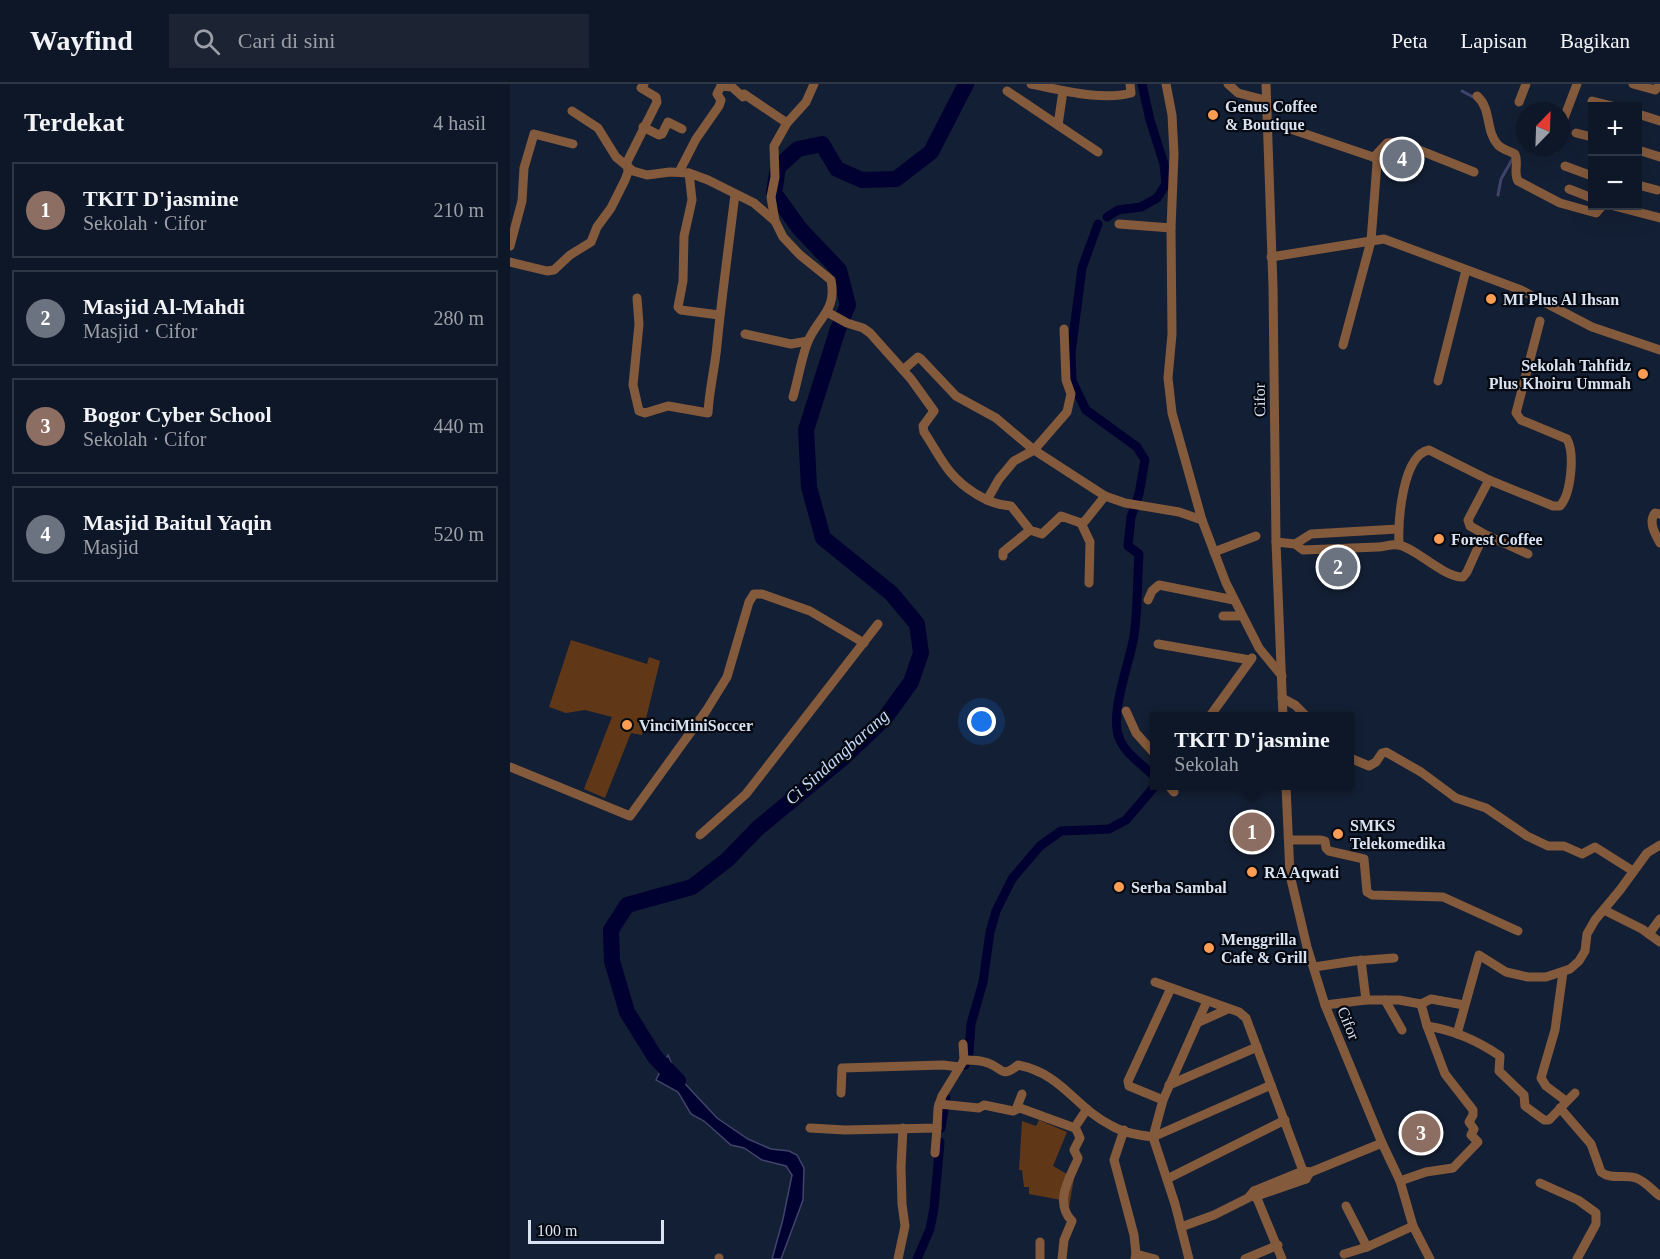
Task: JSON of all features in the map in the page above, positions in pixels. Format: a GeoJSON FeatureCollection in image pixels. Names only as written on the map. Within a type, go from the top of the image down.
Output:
{"type":"FeatureCollection","features":[{"type":"Feature","properties":{"kind":"street"},"geometry":{"type":"LineString","coordinates":[[510,262],[547,271],[554,270],[570,255],[591,242],[597,227],[611,208],[625,180],[627,162],[657,101],[656,97],[641,88],[644,84]]}},
{"type":"Feature","properties":{"kind":"street"},"geometry":{"type":"LineString","coordinates":[[792,397],[808,341],[833,299],[831,280],[800,255],[783,237],[775,221],[771,197],[775,177],[774,146],[787,123],[806,102],[814,84]]}},
{"type":"Feature","properties":{"kind":"street"},"geometry":{"type":"LineString","coordinates":[[1031,84],[1063,91],[1118,97],[1131,93],[1130,84]]}},
{"type":"Feature","properties":{"kind":"street"},"geometry":{"type":"LineString","coordinates":[[1166,84],[1173,133],[1174,176],[1171,228],[1172,334],[1168,378],[1172,412],[1202,520],[1214,552],[1234,600],[1259,648],[1282,676]]}},
{"type":"Feature","properties":{"kind":"street"},"geometry":{"type":"LineString","coordinates":[[1228,84],[1238,93],[1265,100]]}},
{"type":"Feature","properties":{"kind":"street","name":"Cifor"},"geometry":{"type":"LineString","coordinates":[[1266,84],[1276,542],[1283,712]]}},
{"type":"Feature","properties":{"kind":"street"},"geometry":{"type":"LineString","coordinates":[[1519,102],[1526,84]]}},
{"type":"Feature","properties":{"kind":"street"},"geometry":{"type":"LineString","coordinates":[[1570,102],[1577,84]]}},
{"type":"Feature","properties":{"kind":"street"},"geometry":{"type":"LineString","coordinates":[[1634,84],[1655,90],[1660,84]]}},
{"type":"Feature","properties":{"kind":"street"},"geometry":{"type":"LineString","coordinates":[[719,315],[681,310],[678,307],[683,281],[684,236],[692,200],[684,172],[696,139],[719,106],[721,100],[717,94],[722,85],[732,87],[743,97],[744,94],[752,97],[787,123]]}},
{"type":"Feature","properties":{"kind":"street"},"geometry":{"type":"LineString","coordinates":[[1007,91],[1098,152]]}},
{"type":"Feature","properties":{"kind":"street"},"geometry":{"type":"LineString","coordinates":[[1058,125],[1063,91]]}},
{"type":"Feature","properties":{"kind":"street"},"geometry":{"type":"LineString","coordinates":[[1477,96],[1483,102],[1494,139],[1500,147],[1515,154],[1517,162],[1515,172],[1518,181],[1560,203],[1596,213],[1599,210]]}},
{"type":"Feature","properties":{"kind":"street"},"geometry":{"type":"LineString","coordinates":[[1592,100],[1599,102]]}},
{"type":"Feature","properties":{"kind":"street"},"geometry":{"type":"LineString","coordinates":[[572,111],[598,128],[616,157],[633,171],[647,175],[684,172],[708,180],[754,203],[775,221]]}},
{"type":"Feature","properties":{"kind":"street"},"geometry":{"type":"LineString","coordinates":[[1642,115],[1660,121]]}},
{"type":"Feature","properties":{"kind":"street"},"geometry":{"type":"LineString","coordinates":[[1267,121],[1374,157],[1377,163],[1371,241],[1343,345]]}},
{"type":"Feature","properties":{"kind":"street"},"geometry":{"type":"LineString","coordinates":[[644,127],[659,135],[662,134],[668,122],[682,129]]}},
{"type":"Feature","properties":{"kind":"street"},"geometry":{"type":"LineString","coordinates":[[1576,133],[1588,136]]}},
{"type":"Feature","properties":{"kind":"street"},"geometry":{"type":"LineString","coordinates":[[510,246],[522,201],[524,168],[534,134],[573,144]]}},
{"type":"Feature","properties":{"kind":"street"},"geometry":{"type":"LineString","coordinates":[[1374,157],[1387,143],[1399,142],[1474,172]]}},
{"type":"Feature","properties":{"kind":"street"},"geometry":{"type":"LineString","coordinates":[[1642,151],[1660,157]]}},
{"type":"Feature","properties":{"kind":"street"},"geometry":{"type":"LineString","coordinates":[[1565,166],[1588,174]]}},
{"type":"Feature","properties":{"kind":"street"},"geometry":{"type":"LineString","coordinates":[[1642,186],[1656,190]]}},
{"type":"Feature","properties":{"kind":"street"},"geometry":{"type":"LineString","coordinates":[[1569,189],[1588,196]]}},
{"type":"Feature","properties":{"kind":"street"},"geometry":{"type":"LineString","coordinates":[[637,298],[639,324],[633,385],[639,411],[645,413],[668,406],[708,413],[735,194]]}},
{"type":"Feature","properties":{"kind":"street"},"geometry":{"type":"LineString","coordinates":[[1629,210],[1660,218]]}},
{"type":"Feature","properties":{"kind":"street"},"geometry":{"type":"LineString","coordinates":[[1119,224],[1171,228]]}},
{"type":"Feature","properties":{"kind":"street"},"geometry":{"type":"LineString","coordinates":[[1271,257],[1384,239],[1521,290],[1593,327],[1660,350]]}},
{"type":"Feature","properties":{"kind":"street"},"geometry":{"type":"LineString","coordinates":[[1438,381],[1466,270]]}},
{"type":"Feature","properties":{"kind":"street"},"geometry":{"type":"LineString","coordinates":[[827,312],[847,323],[856,324],[870,333],[933,408],[932,415],[922,429],[956,482],[987,500],[1002,506],[1014,507],[1030,530],[1042,534],[1058,518],[1064,516],[1081,523],[1090,542],[1089,583]]}},
{"type":"Feature","properties":{"kind":"street"},"geometry":{"type":"LineString","coordinates":[[1398,544],[1405,482],[1412,466],[1424,451],[1429,450],[1489,480],[1553,507],[1560,506],[1565,501],[1571,469],[1571,446],[1567,439],[1521,420],[1516,413],[1540,321]]}},
{"type":"Feature","properties":{"kind":"street"},"geometry":{"type":"LineString","coordinates":[[987,500],[999,479],[1014,461],[1034,450],[1067,412],[1071,394],[1066,380],[1064,329]]}},
{"type":"Feature","properties":{"kind":"street"},"geometry":{"type":"LineString","coordinates":[[744,334],[790,344],[808,341]]}},
{"type":"Feature","properties":{"kind":"street"},"geometry":{"type":"LineString","coordinates":[[903,370],[918,357],[956,396],[996,418],[1034,450],[1105,496],[1125,503],[1179,512],[1202,520]]}},
{"type":"Feature","properties":{"kind":"street"},"geometry":{"type":"LineString","coordinates":[[1489,480],[1468,520],[1470,526],[1528,554]]}},
{"type":"Feature","properties":{"kind":"street"},"geometry":{"type":"LineString","coordinates":[[1081,523],[1105,496]]}},
{"type":"Feature","properties":{"kind":"street"},"geometry":{"type":"LineString","coordinates":[[1660,514],[1655,513],[1652,520],[1660,543]]}},
{"type":"Feature","properties":{"kind":"street"},"geometry":{"type":"LineString","coordinates":[[1003,556],[1004,552],[1030,530]]}},
{"type":"Feature","properties":{"kind":"street"},"geometry":{"type":"LineString","coordinates":[[1295,544],[1311,534],[1398,530]]}},
{"type":"Feature","properties":{"kind":"street"},"geometry":{"type":"LineString","coordinates":[[1276,542],[1295,544],[1303,550],[1384,547],[1398,544],[1460,577],[1467,572],[1484,534]]}},
{"type":"Feature","properties":{"kind":"street"},"geometry":{"type":"LineString","coordinates":[[1214,552],[1256,536]]}},
{"type":"Feature","properties":{"kind":"street"},"geometry":{"type":"LineString","coordinates":[[1148,600],[1152,591],[1159,585],[1234,600]]}},
{"type":"Feature","properties":{"kind":"street"},"geometry":{"type":"LineString","coordinates":[[510,767],[630,816],[706,711],[727,676],[749,602],[754,594],[771,597],[810,611],[864,643]]}},
{"type":"Feature","properties":{"kind":"street"},"geometry":{"type":"LineString","coordinates":[[1223,616],[1242,616]]}},
{"type":"Feature","properties":{"kind":"street"},"geometry":{"type":"LineString","coordinates":[[700,835],[746,795],[878,624]]}},
{"type":"Feature","properties":{"kind":"street"},"geometry":{"type":"LineString","coordinates":[[1158,644],[1250,660]]}},
{"type":"Feature","properties":{"kind":"street"},"geometry":{"type":"LineString","coordinates":[[1213,712],[1259,648]]}},
{"type":"Feature","properties":{"kind":"street"},"geometry":{"type":"LineString","coordinates":[[1282,698],[1295,705],[1301,712]]}},
{"type":"Feature","properties":{"kind":"street"},"geometry":{"type":"LineString","coordinates":[[1126,711],[1136,733],[1150,748]]}},
{"type":"Feature","properties":{"kind":"street"},"geometry":{"type":"LineString","coordinates":[[1354,760],[1369,766],[1386,752],[1421,772],[1456,798],[1486,808],[1527,836],[1548,846],[1564,846],[1582,854],[1594,847],[1633,871]]}},
{"type":"Feature","properties":{"kind":"street","name":"Cifor"},"geometry":{"type":"LineString","coordinates":[[1286,790],[1290,875],[1325,1005],[1400,1181],[1413,1226],[1430,1259]]}},
{"type":"Feature","properties":{"kind":"street"},"geometry":{"type":"LineString","coordinates":[[1289,840],[1321,840],[1325,842],[1329,852],[1364,859],[1367,892],[1372,895],[1443,897],[1518,930]]}},
{"type":"Feature","properties":{"kind":"street"},"geometry":{"type":"LineString","coordinates":[[1457,1034],[1479,955],[1488,962],[1515,974],[1546,977],[1563,972],[1579,961],[1585,951],[1590,928],[1647,852],[1660,845]]}},
{"type":"Feature","properties":{"kind":"street"},"geometry":{"type":"LineString","coordinates":[[1604,910],[1660,942]]}},
{"type":"Feature","properties":{"kind":"street"},"geometry":{"type":"LineString","coordinates":[[1649,934],[1660,919]]}},
{"type":"Feature","properties":{"kind":"street"},"geometry":{"type":"LineString","coordinates":[[1314,967],[1395,958]]}},
{"type":"Feature","properties":{"kind":"street"},"geometry":{"type":"LineString","coordinates":[[1361,960],[1366,1000]]}},
{"type":"Feature","properties":{"kind":"street"},"geometry":{"type":"LineString","coordinates":[[1563,972],[1554,1030],[1541,1078],[1543,1083],[1563,1105],[1591,1144],[1601,1172],[1611,1177],[1635,1178],[1660,1196]]}},
{"type":"Feature","properties":{"kind":"street"},"geometry":{"type":"LineString","coordinates":[[1155,982],[1239,1012],[1246,1017],[1306,1174]]}},
{"type":"Feature","properties":{"kind":"street"},"geometry":{"type":"LineString","coordinates":[[1163,1100],[1129,1086],[1128,1081],[1171,988]]}},
{"type":"Feature","properties":{"kind":"street"},"geometry":{"type":"LineString","coordinates":[[1325,1005],[1366,1000],[1422,1004],[1431,999],[1464,1005]]}},
{"type":"Feature","properties":{"kind":"street"},"geometry":{"type":"LineString","coordinates":[[1385,1000],[1402,1030]]}},
{"type":"Feature","properties":{"kind":"street"},"geometry":{"type":"LineString","coordinates":[[1188,1258],[1181,1227],[1153,1137],[1163,1100],[1207,1001]]}},
{"type":"Feature","properties":{"kind":"street"},"geometry":{"type":"LineString","coordinates":[[1400,1181],[1426,1172],[1453,1168],[1478,1142],[1471,1134],[1474,1129],[1469,1122],[1473,1110],[1445,1074],[1426,1026],[1422,1004]]}},
{"type":"Feature","properties":{"kind":"street"},"geometry":{"type":"LineString","coordinates":[[1197,1023],[1228,1009]]}},
{"type":"Feature","properties":{"kind":"street"},"geometry":{"type":"LineString","coordinates":[[1426,1026],[1445,1029],[1500,1056],[1499,1071],[1524,1095],[1525,1106],[1546,1122],[1575,1094]]}},
{"type":"Feature","properties":{"kind":"street"},"geometry":{"type":"LineString","coordinates":[[935,1153],[937,1128],[943,1104],[961,1064],[963,1044]]}},
{"type":"Feature","properties":{"kind":"street"},"geometry":{"type":"LineString","coordinates":[[1169,1085],[1257,1047]]}},
{"type":"Feature","properties":{"kind":"street"},"geometry":{"type":"LineString","coordinates":[[841,1093],[841,1070],[844,1067],[985,1062],[1004,1072],[1009,1072],[1018,1065],[1048,1075],[1087,1109],[1112,1126],[1153,1137],[1271,1084]]}},
{"type":"Feature","properties":{"kind":"street"},"geometry":{"type":"LineString","coordinates":[[943,1104],[979,1108],[984,1105],[1013,1111],[1022,1094]]}},
{"type":"Feature","properties":{"kind":"street"},"geometry":{"type":"LineString","coordinates":[[1017,1107],[1069,1127],[1075,1127]]}},
{"type":"Feature","properties":{"kind":"street"},"geometry":{"type":"LineString","coordinates":[[1075,1127],[1087,1109]]}},
{"type":"Feature","properties":{"kind":"street"},"geometry":{"type":"LineString","coordinates":[[1167,1179],[1285,1120]]}},
{"type":"Feature","properties":{"kind":"street"},"geometry":{"type":"LineString","coordinates":[[1062,1259],[1064,1240],[1072,1221],[1066,1215],[1064,1191],[1078,1158],[1074,1150],[1080,1137],[1075,1127]]}},
{"type":"Feature","properties":{"kind":"street"},"geometry":{"type":"LineString","coordinates":[[810,1128],[845,1130],[937,1128]]}},
{"type":"Feature","properties":{"kind":"street"},"geometry":{"type":"LineString","coordinates":[[898,1259],[906,1226],[902,1204],[903,1128]]}},
{"type":"Feature","properties":{"kind":"street"},"geometry":{"type":"LineString","coordinates":[[1124,1130],[1114,1160],[1132,1225],[1135,1257],[1155,1259]]}},
{"type":"Feature","properties":{"kind":"street"},"geometry":{"type":"LineString","coordinates":[[1181,1227],[1382,1143]]}},
{"type":"Feature","properties":{"kind":"street"},"geometry":{"type":"LineString","coordinates":[[1540,1183],[1578,1200],[1590,1207],[1596,1214],[1596,1224],[1576,1259]]}},
{"type":"Feature","properties":{"kind":"street"},"geometry":{"type":"LineString","coordinates":[[1253,1195],[1278,1245],[1282,1259]]}},
{"type":"Feature","properties":{"kind":"street"},"geometry":{"type":"LineString","coordinates":[[1346,1206],[1367,1247]]}},
{"type":"Feature","properties":{"kind":"street"},"geometry":{"type":"LineString","coordinates":[[1344,1254],[1367,1247],[1413,1226]]}},
{"type":"Feature","properties":{"kind":"street"},"geometry":{"type":"LineString","coordinates":[[1040,1242],[1040,1259]]}},
{"type":"Feature","properties":{"kind":"street"},"geometry":{"type":"LineString","coordinates":[[1245,1259],[1278,1245]]}},
{"type":"Feature","properties":{"kind":"shaded area","name":"VinciMiniSoccer"},"geometry":{"type":"Polygon","coordinates":[[[571,640],[647,664],[649,657],[660,661],[642,735],[631,733],[605,798],[584,789],[612,717],[585,710],[566,713],[549,707],[571,640]]]}},
{"type":"Feature","properties":{"kind":"shaded area"},"geometry":{"type":"Polygon","coordinates":[[[668,1055],[676,1074],[717,1118],[748,1139],[771,1149],[789,1151],[797,1155],[804,1168],[803,1200],[781,1259],[772,1259],[792,1175],[786,1166],[762,1160],[744,1148],[731,1145],[704,1121],[691,1114],[678,1092],[656,1080],[668,1055]]]}},
{"type":"Feature","properties":{"kind":"shaded area"},"geometry":{"type":"Polygon","coordinates":[[[1039,1120],[1067,1132],[1053,1166],[1074,1178],[1068,1213],[1061,1200],[1029,1194],[1029,1187],[1024,1187],[1022,1170],[1019,1170],[1022,1121],[1036,1126],[1039,1120]]]}},
{"type":"Feature","properties":{"kind":"waterway","name":"Ci Sindangbarang"},"geometry":{"type":"LineString","coordinates":[[678,1081],[655,1057],[627,1012],[612,961],[611,930],[627,905],[692,887],[727,860],[758,828],[844,757],[885,718],[911,682],[921,653],[917,624],[891,593],[823,538],[809,487],[806,430],[838,329],[848,305],[839,270],[800,229],[774,193],[778,167],[798,149],[822,144],[837,169],[862,180],[896,179],[931,152],[966,84]]}},
{"type":"Feature","properties":{"kind":"waterway"},"geometry":{"type":"LineString","coordinates":[[1107,217],[1118,210],[1141,207],[1157,198],[1166,184],[1164,164],[1150,120],[1142,84]]}},
{"type":"Feature","properties":{"kind":"waterway"},"geometry":{"type":"LineString","coordinates":[[1462,91],[1475,98]]}},
{"type":"Feature","properties":{"kind":"waterway"},"geometry":{"type":"LineString","coordinates":[[1498,195],[1501,179],[1513,158]]}},
{"type":"Feature","properties":{"kind":"waterway"},"geometry":{"type":"LineString","coordinates":[[1098,224],[1082,268],[1071,353],[1072,381],[1086,410],[1137,447],[1145,460],[1139,494],[1131,517],[1128,546],[1139,554],[1137,605],[1132,647],[1118,703],[1117,729],[1120,740],[1130,755],[1150,772]]}},
{"type":"Feature","properties":{"kind":"waterway"},"geometry":{"type":"LineString","coordinates":[[965,1065],[969,1053],[971,1024],[983,982],[990,932],[996,911],[1012,879],[1040,846],[1061,831],[1109,829],[1126,820],[1152,790]]}},
{"type":"Feature","properties":{"kind":"waterway"},"geometry":{"type":"LineString","coordinates":[[941,1128],[946,1098]]}},
{"type":"Feature","properties":{"kind":"waterway"},"geometry":{"type":"LineString","coordinates":[[917,1259],[930,1229],[940,1142]]}},
{"type":"Feature","properties":{"kind":"place","name":"Genus Coffee & Boutique"},"geometry":{"type":"Point","coordinates":[1213,115]}},
{"type":"Feature","properties":{"kind":"place","name":"Masjid Baitul Yaqin"},"geometry":{"type":"Point","coordinates":[1402,159]}},
{"type":"Feature","properties":{"kind":"place","name":"MI Plus Al Ihsan"},"geometry":{"type":"Point","coordinates":[1491,299]}},
{"type":"Feature","properties":{"kind":"place","name":"Sekolah Tahfidz Plus Khoiru Ummah"},"geometry":{"type":"Point","coordinates":[1643,374]}},
{"type":"Feature","properties":{"kind":"place","name":"Forest Coffee"},"geometry":{"type":"Point","coordinates":[1439,539]}},
{"type":"Feature","properties":{"kind":"place","name":"Masjid Al-Mahdi"},"geometry":{"type":"Point","coordinates":[1338,567]}},
{"type":"Feature","properties":{"kind":"place","name":"VinciMiniSoccer"},"geometry":{"type":"Point","coordinates":[627,725]}},
{"type":"Feature","properties":{"kind":"place","name":"TKIT D'jasmine"},"geometry":{"type":"Point","coordinates":[1252,832]}},
{"type":"Feature","properties":{"kind":"place","name":"SMKS Telekomedika"},"geometry":{"type":"Point","coordinates":[1338,834]}},
{"type":"Feature","properties":{"kind":"place","name":"RA Aqwati"},"geometry":{"type":"Point","coordinates":[1252,872]}},
{"type":"Feature","properties":{"kind":"place","name":"Serba Sambal"},"geometry":{"type":"Point","coordinates":[1119,887]}},
{"type":"Feature","properties":{"kind":"place","name":"Menggrilla Cafe & Grill"},"geometry":{"type":"Point","coordinates":[1209,948]}},
{"type":"Feature","properties":{"kind":"place","name":"Bogor Cyber School"},"geometry":{"type":"Point","coordinates":[1421,1133]}}]}
